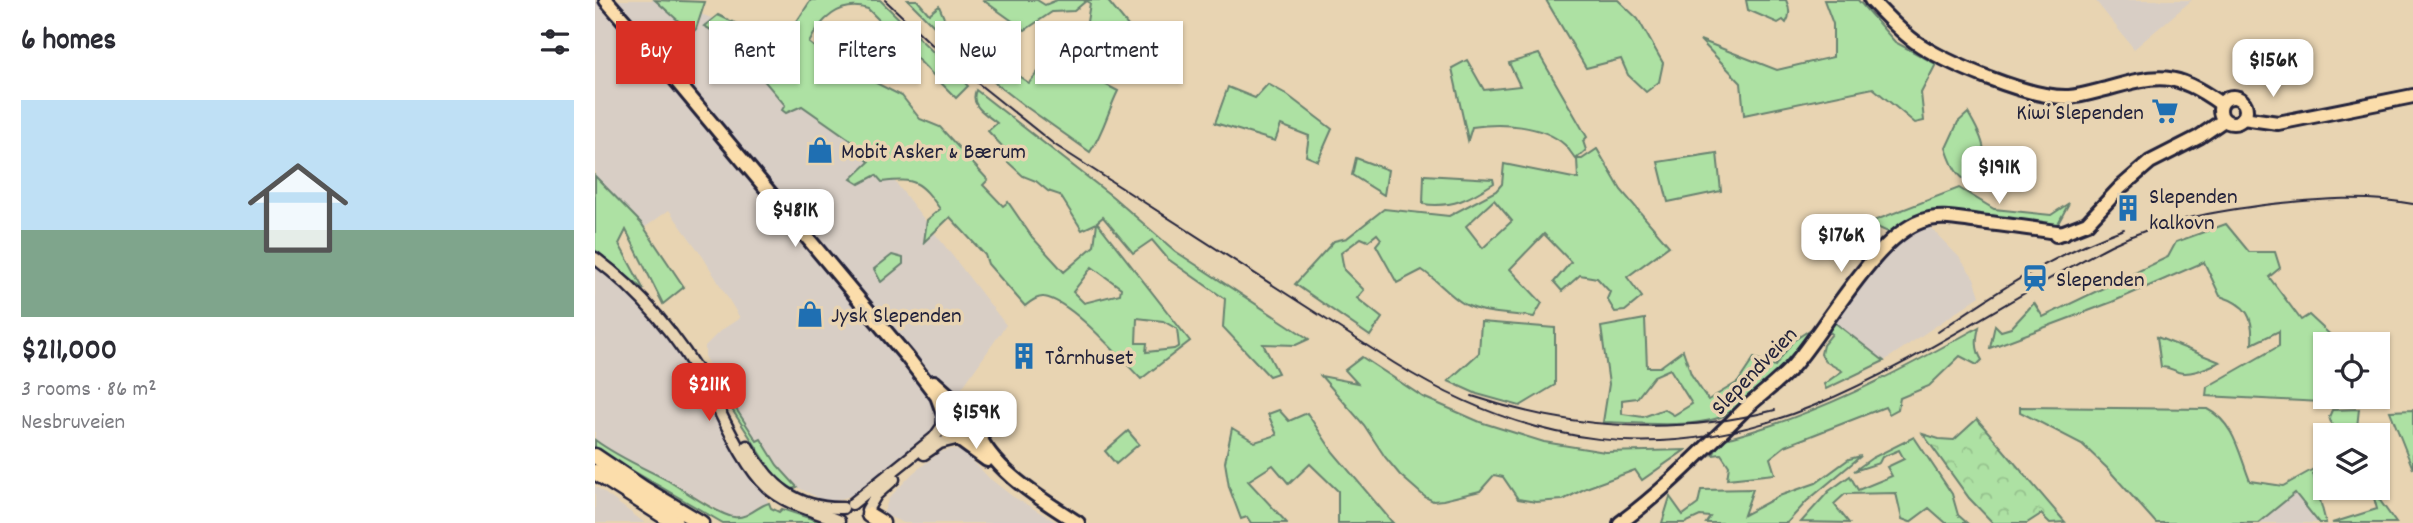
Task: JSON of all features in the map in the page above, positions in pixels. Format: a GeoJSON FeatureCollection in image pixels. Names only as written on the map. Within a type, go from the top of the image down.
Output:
{"type":"FeatureCollection","features":[{"type":"Feature","properties":{"kind":"highway"},"geometry":{"type":"LineString","coordinates":[[595,456],[701,523]]}},
{"type":"Feature","properties":{"kind":"highway"},"geometry":{"type":"LineString","coordinates":[[595,472],[659,523]]}},
{"type":"Feature","properties":{"kind":"highway"},"geometry":{"type":"LineString","coordinates":[[595,472],[675,523]]}},
{"type":"Feature","properties":{"kind":"highway"},"geometry":{"type":"LineString","coordinates":[[868,516],[882,523]]}},
{"type":"Feature","properties":{"kind":"main road"},"geometry":{"type":"LineString","coordinates":[[606,0],[907,357],[937,396],[948,434],[977,450],[1013,484],[1067,523]]}},
{"type":"Feature","properties":{"kind":"main road"},"geometry":{"type":"LineString","coordinates":[[612,0],[931,379],[974,416],[975,427],[986,450],[1008,471],[1078,523]]}},
{"type":"Feature","properties":{"kind":"main road"},"geometry":{"type":"LineString","coordinates":[[1871,0],[1904,34],[1929,51],[2026,91],[2052,97],[2078,96],[2143,78],[2163,77],[2181,81],[2221,104]]}},
{"type":"Feature","properties":{"kind":"main road"},"geometry":{"type":"LineString","coordinates":[[2244,113],[2278,123],[2413,96]]}},
{"type":"Feature","properties":{"kind":"main road"},"geometry":{"type":"LineString","coordinates":[[2226,98],[2242,100],[2244,113],[2234,123],[2224,120],[2220,112],[2221,104],[2226,98]]}},
{"type":"Feature","properties":{"kind":"main road","name":"Slependveien"},"geometry":{"type":"LineString","coordinates":[[1620,523],[1695,460],[1792,366],[1852,287],[1898,235],[1917,223],[1933,219],[1981,222],[2034,236],[2052,237],[2064,233],[2087,223],[2120,188],[2150,162],[2199,137],[2224,120]]}},
{"type":"Feature","properties":{"kind":"main road"},"geometry":{"type":"LineString","coordinates":[[945,421],[952,410],[963,408]]}},
{"type":"Feature","properties":{"kind":"main road"},"geometry":{"type":"LineString","coordinates":[[957,439],[971,435],[975,427]]}},
{"type":"Feature","properties":{"kind":"street"},"geometry":{"type":"LineString","coordinates":[[595,258],[625,282],[664,322],[693,364],[761,481],[786,502],[839,522],[848,506],[930,441],[945,421]]}},
{"type":"Feature","properties":{"kind":"street"},"geometry":{"type":"LineString","coordinates":[[664,322],[671,325],[693,351],[755,461],[773,485],[804,502],[823,507],[863,506],[868,516]]}},
{"type":"Feature","properties":{"kind":"street"},"geometry":{"type":"LineString","coordinates":[[868,516],[878,493],[926,452],[940,443],[957,439]]}},
{"type":"Feature","properties":{"kind":"shaded area"},"geometry":{"type":"Polygon","coordinates":[[[595,0],[668,0],[718,21],[709,21],[709,84],[800,84],[800,78],[896,183],[1006,325],[932,431],[853,495],[828,503],[797,487],[777,465],[761,439],[757,442],[705,358],[705,346],[720,331],[740,318],[703,257],[669,210],[640,231],[595,180],[595,0]]]}},
{"type":"Feature","properties":{"kind":"shaded area"},"geometry":{"type":"Polygon","coordinates":[[[2095,0],[2192,0],[2134,49],[2095,0]]]}},
{"type":"Feature","properties":{"kind":"shaded area"},"geometry":{"type":"Polygon","coordinates":[[[1921,218],[1959,257],[1974,278],[1980,296],[1884,361],[1823,313],[1856,269],[1890,233],[1921,218]]]}},
{"type":"Feature","properties":{"kind":"shaded area"},"geometry":{"type":"Polygon","coordinates":[[[595,265],[626,292],[673,343],[769,503],[759,506],[746,516],[729,516],[618,456],[595,440],[595,265]]]}},
{"type":"Feature","properties":{"kind":"shaded area"},"geometry":{"type":"Polygon","coordinates":[[[953,449],[965,453],[989,478],[1012,496],[1058,523],[904,523],[883,514],[889,498],[913,473],[940,452],[953,449]]]}},
{"type":"Feature","properties":{"kind":"shaded area"},"geometry":{"type":"Polygon","coordinates":[[[595,486],[645,523],[595,523],[595,486]]]}},
{"type":"Feature","properties":{"kind":"shaded area"},"geometry":{"type":"Polygon","coordinates":[[[2295,493],[2319,523],[2258,523],[2295,493]]]}},
{"type":"Feature","properties":{"kind":"green space"},"geometry":{"type":"Polygon","coordinates":[[[655,0],[705,2],[695,30],[695,21],[679,21],[655,0]]]}},
{"type":"Feature","properties":{"kind":"green space"},"geometry":{"type":"Polygon","coordinates":[[[811,0],[880,0],[901,21],[880,21],[868,9],[849,7],[832,14],[824,21],[814,21],[814,35],[809,43],[814,47],[814,84],[878,84],[902,96],[920,119],[940,127],[988,180],[983,185],[1003,206],[1008,202],[1032,237],[1064,272],[1094,246],[1097,223],[1082,230],[1060,195],[1023,176],[998,153],[1003,147],[988,131],[997,123],[977,105],[974,96],[976,90],[1113,197],[1175,251],[1309,339],[1296,345],[1263,344],[1278,373],[1269,376],[1223,327],[1225,299],[1168,259],[1152,240],[1133,253],[1103,217],[1097,222],[1190,341],[1141,379],[1068,308],[1044,297],[1036,298],[1025,306],[988,264],[985,255],[950,217],[924,242],[927,220],[940,209],[922,187],[910,181],[882,182],[876,175],[859,184],[851,179],[869,162],[852,141],[802,106],[786,113],[782,110],[785,105],[767,84],[800,84],[800,21],[797,21],[811,0]],[[1092,267],[1073,292],[1084,303],[1120,294],[1121,288],[1092,267]],[[1137,318],[1136,343],[1147,343],[1146,352],[1179,346],[1177,329],[1163,321],[1137,318]]]}},
{"type":"Feature","properties":{"kind":"green space"},"geometry":{"type":"Polygon","coordinates":[[[908,0],[917,0],[929,14],[939,6],[945,21],[935,21],[935,27],[908,0]]]}},
{"type":"Feature","properties":{"kind":"green space"},"geometry":{"type":"Polygon","coordinates":[[[983,0],[1037,0],[1045,5],[1057,0],[1107,0],[1124,21],[1087,21],[1090,3],[1086,1],[1074,11],[1052,12],[1025,30],[1021,27],[1021,21],[1012,21],[983,0]]]}},
{"type":"Feature","properties":{"kind":"green space"},"geometry":{"type":"Polygon","coordinates":[[[1546,0],[1618,0],[1638,19],[1663,63],[1659,82],[1646,92],[1628,75],[1621,59],[1586,68],[1546,0]]]}},
{"type":"Feature","properties":{"kind":"green space"},"geometry":{"type":"Polygon","coordinates":[[[1746,0],[1786,0],[1788,20],[1786,23],[1783,20],[1778,23],[1748,10],[1746,0]]]}},
{"type":"Feature","properties":{"kind":"green space"},"geometry":{"type":"Polygon","coordinates":[[[1824,0],[1858,0],[1895,42],[1936,64],[1921,93],[1924,121],[1915,123],[1873,88],[1744,115],[1741,83],[1700,40],[1777,70],[1833,57],[1833,24],[1824,0]]]}},
{"type":"Feature","properties":{"kind":"green space"},"geometry":{"type":"Polygon","coordinates":[[[718,15],[731,21],[710,21],[718,15]]]}},
{"type":"Feature","properties":{"kind":"green space"},"geometry":{"type":"Polygon","coordinates":[[[921,40],[935,54],[935,77],[921,63],[921,40]]]}},
{"type":"Feature","properties":{"kind":"green space"},"geometry":{"type":"Polygon","coordinates":[[[1539,54],[1587,137],[1583,141],[1586,150],[1576,159],[1556,138],[1533,129],[1508,125],[1472,127],[1468,140],[1452,68],[1467,60],[1484,90],[1520,86],[1509,63],[1539,54]]]}},
{"type":"Feature","properties":{"kind":"green space"},"geometry":{"type":"Polygon","coordinates":[[[1035,76],[1035,84],[1105,84],[1118,91],[1090,152],[997,84],[1021,84],[1021,78],[1029,83],[1035,76]]]}},
{"type":"Feature","properties":{"kind":"green space"},"geometry":{"type":"Polygon","coordinates":[[[942,84],[968,86],[956,98],[942,84]]]}},
{"type":"Feature","properties":{"kind":"green space"},"geometry":{"type":"Polygon","coordinates":[[[1268,84],[1286,94],[1332,129],[1318,161],[1306,156],[1309,136],[1281,125],[1275,141],[1215,123],[1228,87],[1255,98],[1268,84]]]}},
{"type":"Feature","properties":{"kind":"green space"},"geometry":{"type":"Polygon","coordinates":[[[1968,113],[1984,150],[1981,189],[1958,173],[1946,148],[1958,122],[1968,113]]]}},
{"type":"Feature","properties":{"kind":"green space"},"geometry":{"type":"Polygon","coordinates":[[[1597,149],[1621,190],[1669,246],[1627,277],[1642,297],[1625,311],[1615,312],[1607,299],[1610,292],[1597,278],[1580,275],[1562,291],[1554,282],[1571,262],[1544,234],[1510,269],[1542,303],[1534,317],[1472,308],[1422,270],[1397,283],[1376,245],[1381,239],[1377,234],[1368,241],[1361,238],[1341,253],[1344,270],[1364,290],[1357,298],[1382,318],[1370,336],[1295,284],[1334,241],[1347,238],[1384,209],[1449,216],[1496,191],[1502,184],[1504,164],[1578,179],[1577,159],[1582,159],[1597,149]],[[1494,200],[1466,226],[1483,248],[1512,221],[1494,200]]]}},
{"type":"Feature","properties":{"kind":"green space"},"geometry":{"type":"Polygon","coordinates":[[[1717,153],[1721,191],[1668,202],[1658,162],[1717,153]]]}},
{"type":"Feature","properties":{"kind":"green space"},"geometry":{"type":"Polygon","coordinates":[[[1356,158],[1388,170],[1384,195],[1352,175],[1356,158]]]}},
{"type":"Feature","properties":{"kind":"green space"},"geometry":{"type":"Polygon","coordinates":[[[1424,175],[1493,179],[1494,183],[1460,201],[1443,205],[1423,204],[1424,175]]]}},
{"type":"Feature","properties":{"kind":"green space"},"geometry":{"type":"Polygon","coordinates":[[[595,176],[641,223],[684,287],[663,304],[626,230],[619,244],[644,290],[595,250],[595,176]]]}},
{"type":"Feature","properties":{"kind":"green space"},"geometry":{"type":"Polygon","coordinates":[[[1959,188],[1994,209],[2051,215],[2069,203],[2055,229],[1921,218],[1890,233],[1868,223],[1959,188]]]}},
{"type":"Feature","properties":{"kind":"green space"},"geometry":{"type":"Polygon","coordinates":[[[2226,224],[2249,252],[2275,252],[2280,268],[2269,277],[2301,320],[2309,315],[2327,332],[2313,332],[2313,402],[2206,396],[2207,387],[2279,346],[2279,331],[2252,344],[2252,326],[2247,313],[2237,303],[2220,296],[2204,262],[2112,302],[1990,348],[1995,325],[2001,331],[2011,328],[2034,303],[2043,317],[2168,257],[2176,242],[2226,224]]]}},
{"type":"Feature","properties":{"kind":"green space"},"geometry":{"type":"Polygon","coordinates":[[[892,255],[903,258],[903,264],[881,282],[874,269],[892,255]]]}},
{"type":"Feature","properties":{"kind":"green space"},"geometry":{"type":"Polygon","coordinates":[[[1645,319],[1647,367],[1660,367],[1683,350],[1691,374],[1708,400],[1738,382],[1754,358],[1775,366],[1793,341],[1811,329],[1775,373],[1730,412],[1696,423],[1664,424],[1603,422],[1609,384],[1601,327],[1645,319]],[[1670,369],[1654,376],[1637,398],[1622,400],[1622,414],[1643,417],[1664,409],[1674,415],[1692,404],[1670,369]]]}},
{"type":"Feature","properties":{"kind":"green space"},"geometry":{"type":"Polygon","coordinates":[[[1481,322],[1555,328],[1555,385],[1520,406],[1477,394],[1448,381],[1479,353],[1481,322]]]}},
{"type":"Feature","properties":{"kind":"green space"},"geometry":{"type":"Polygon","coordinates":[[[1834,322],[1884,361],[1826,389],[1824,384],[1842,371],[1825,361],[1821,354],[1823,345],[1832,334],[1826,329],[1834,322]]]}},
{"type":"Feature","properties":{"kind":"green space"},"geometry":{"type":"Polygon","coordinates":[[[1979,327],[1977,344],[1982,360],[1977,365],[1960,356],[1929,386],[1900,398],[1898,409],[1889,414],[1885,407],[1785,446],[1770,458],[1775,474],[1727,479],[1729,466],[1721,454],[1713,455],[1721,440],[1789,419],[1854,392],[1979,327]]]}},
{"type":"Feature","properties":{"kind":"green space"},"geometry":{"type":"Polygon","coordinates":[[[2157,337],[2220,362],[2188,373],[2161,367],[2157,337]]]}},
{"type":"Feature","properties":{"kind":"green space"},"geometry":{"type":"Polygon","coordinates":[[[1362,357],[1423,397],[1480,422],[1544,442],[1605,452],[1685,450],[1642,480],[1635,470],[1586,488],[1563,500],[1536,502],[1518,499],[1503,477],[1494,475],[1480,491],[1433,501],[1400,475],[1364,425],[1321,376],[1357,383],[1345,370],[1362,357]]]}},
{"type":"Feature","properties":{"kind":"green space"},"geometry":{"type":"Polygon","coordinates":[[[727,395],[757,441],[761,439],[777,465],[797,487],[791,490],[773,473],[724,397],[727,395]]]}},
{"type":"Feature","properties":{"kind":"green space"},"geometry":{"type":"Polygon","coordinates":[[[2020,407],[2207,409],[2224,422],[2230,431],[2250,481],[2283,486],[2313,469],[2313,500],[2320,500],[2326,523],[2319,523],[2295,493],[2258,523],[2156,523],[2082,444],[2020,412],[2020,407]]]}},
{"type":"Feature","properties":{"kind":"green space"},"geometry":{"type":"Polygon","coordinates":[[[2359,409],[2357,423],[2331,423],[2329,417],[2332,410],[2359,409]]]}},
{"type":"Feature","properties":{"kind":"green space"},"geometry":{"type":"Polygon","coordinates":[[[1279,410],[1289,421],[1307,413],[1333,452],[1393,523],[1338,523],[1338,491],[1310,464],[1289,484],[1273,465],[1248,481],[1287,523],[1251,523],[1247,517],[1241,519],[1229,487],[1225,462],[1232,428],[1255,442],[1277,435],[1268,414],[1279,410]]]}},
{"type":"Feature","properties":{"kind":"green space"},"geometry":{"type":"Polygon","coordinates":[[[2413,410],[2413,469],[2390,411],[2413,410]]]}},
{"type":"Feature","properties":{"kind":"green space"},"geometry":{"type":"Polygon","coordinates":[[[1977,419],[2065,522],[2050,523],[2041,514],[2027,523],[1993,523],[1969,498],[1923,434],[1954,440],[1977,419]]]}},
{"type":"Feature","properties":{"kind":"green space"},"geometry":{"type":"Polygon","coordinates":[[[1128,431],[1139,444],[1116,464],[1105,451],[1128,431]]]}},
{"type":"Feature","properties":{"kind":"green space"},"geometry":{"type":"Polygon","coordinates":[[[1914,437],[1952,494],[1958,515],[1967,523],[1946,523],[1929,508],[1910,522],[1902,519],[1896,493],[1845,494],[1834,504],[1849,523],[1801,522],[1829,491],[1850,476],[1858,490],[1892,476],[1887,467],[1904,459],[1899,450],[1882,457],[1879,463],[1854,471],[1872,458],[1914,437]]]}},
{"type":"Feature","properties":{"kind":"green space"},"geometry":{"type":"Polygon","coordinates":[[[595,440],[728,515],[744,516],[769,503],[771,508],[779,512],[782,509],[824,523],[723,523],[595,448],[595,440]]]}},
{"type":"Feature","properties":{"kind":"green space"},"geometry":{"type":"Polygon","coordinates":[[[1861,456],[1807,501],[1787,523],[1706,523],[1710,517],[1700,516],[1685,523],[1662,523],[1670,497],[1683,515],[1698,504],[1701,490],[1753,489],[1744,515],[1779,496],[1816,483],[1849,459],[1861,456]]]}},
{"type":"Feature","properties":{"kind":"green space"},"geometry":{"type":"Polygon","coordinates":[[[2375,500],[2380,500],[2396,523],[2332,523],[2377,509],[2375,500]]]}},
{"type":"Feature","properties":{"kind":"railway"},"geometry":{"type":"LineString","coordinates":[[885,0],[945,57],[1055,145],[1394,363],[1495,414],[1546,430],[1598,439],[1650,441],[1703,437],[1757,425],[1813,406],[1927,350],[2111,245],[2170,223],[2231,210],[2308,201],[2360,199],[2413,204]]}},
{"type":"Feature","properties":{"kind":"railway"},"geometry":{"type":"LineString","coordinates":[[1938,332],[2051,261],[2124,229]]}},
{"type":"Feature","properties":{"kind":"railway"},"geometry":{"type":"LineString","coordinates":[[1472,396],[1546,416],[1622,425],[1699,423],[1775,410]]}},
{"type":"Feature","properties":{"kind":"place","name":"Kiwi Slependen"},"geometry":{"type":"Point","coordinates":[2165,111]}},
{"type":"Feature","properties":{"kind":"place","name":"Mobit Asker & Bærum"},"geometry":{"type":"Point","coordinates":[820,150]}},
{"type":"Feature","properties":{"kind":"place","name":"Slependen kalkovn"},"geometry":{"type":"Point","coordinates":[2128,208]}},
{"type":"Feature","properties":{"kind":"place","name":"Slependen"},"geometry":{"type":"Point","coordinates":[2035,278]}},
{"type":"Feature","properties":{"kind":"place","name":"Jysk Slependen"},"geometry":{"type":"Point","coordinates":[810,314]}},
{"type":"Feature","properties":{"kind":"place","name":"Tårnhuset"},"geometry":{"type":"Point","coordinates":[1024,356]}}]}
